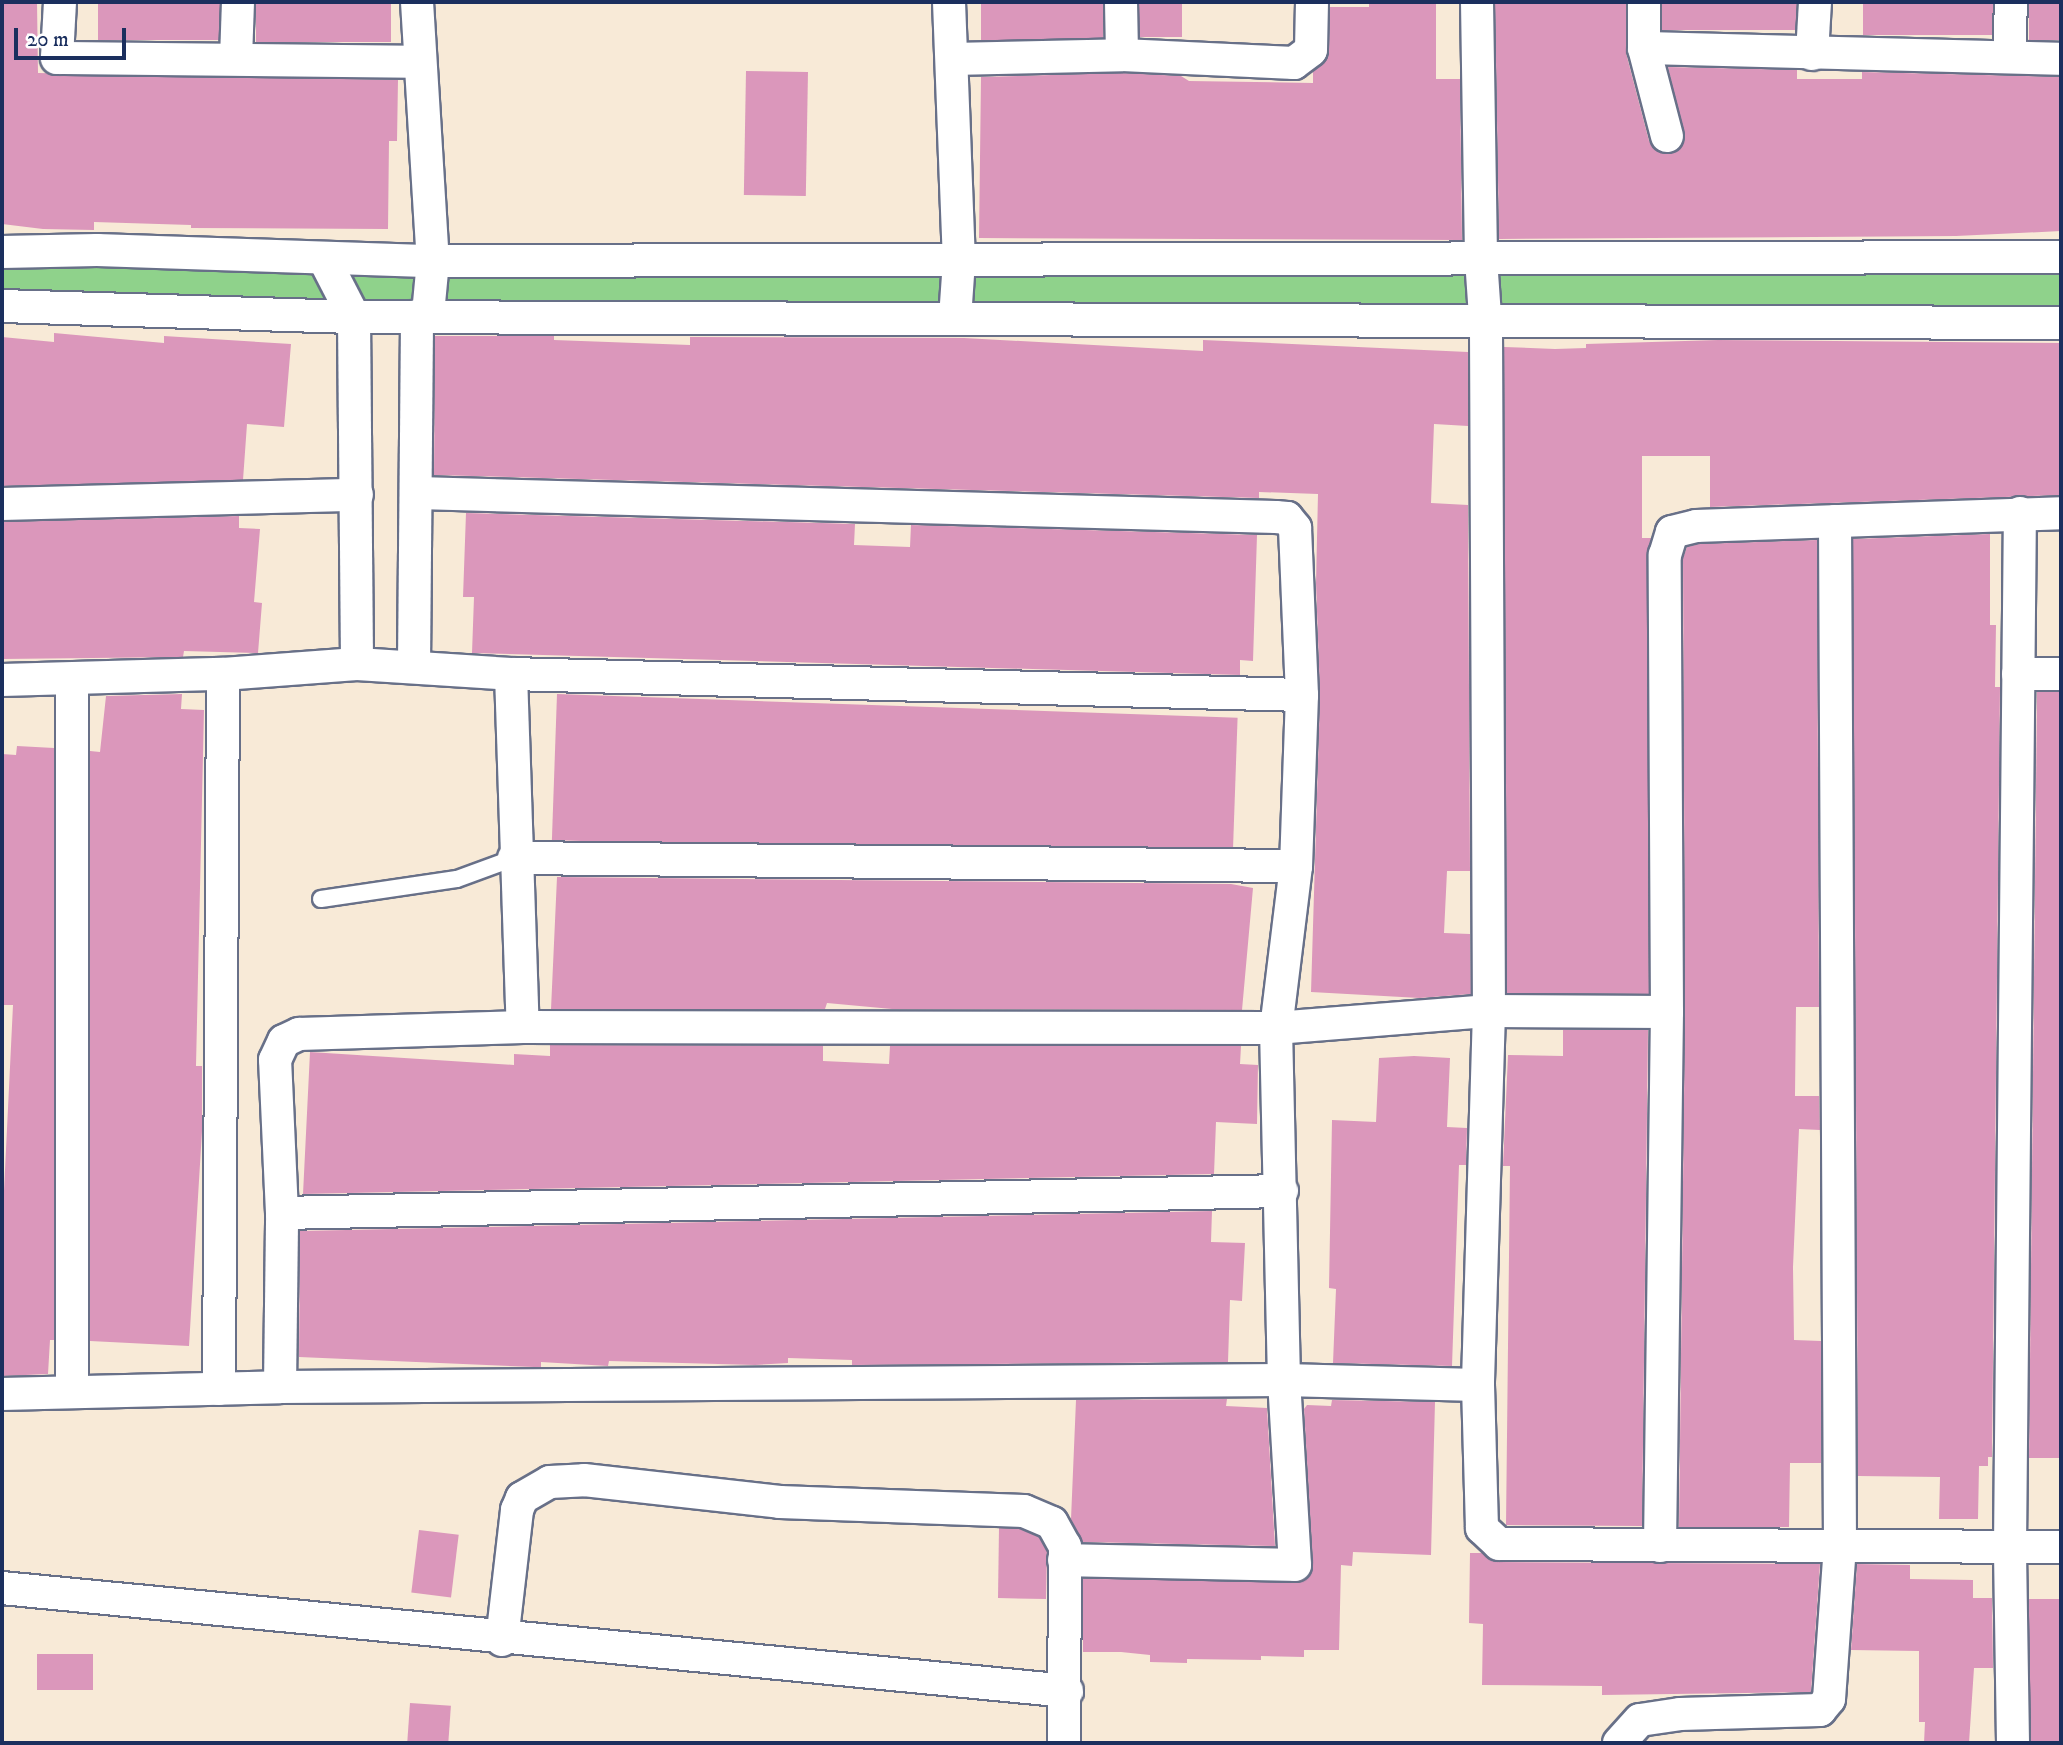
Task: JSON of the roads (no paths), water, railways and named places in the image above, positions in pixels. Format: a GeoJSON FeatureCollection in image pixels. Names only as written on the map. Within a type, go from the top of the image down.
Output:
{"type":"FeatureCollection","features":[{"type":"Feature","properties":{"kind":"street"},"geometry":{"type":"LineString","coordinates":[[60,2],[57,58],[419,62]]}},
{"type":"Feature","properties":{"kind":"street"},"geometry":{"type":"LineString","coordinates":[[236,59],[237,2]]}},
{"type":"Feature","properties":{"kind":"street"},"geometry":{"type":"LineString","coordinates":[[414,666],[422,315],[433,261],[417,2]]}},
{"type":"Feature","properties":{"kind":"street"},"geometry":{"type":"LineString","coordinates":[[949,2],[959,261],[955,318]]}},
{"type":"Feature","properties":{"kind":"street"},"geometry":{"type":"LineString","coordinates":[[1121,2],[1122,55]]}},
{"type":"Feature","properties":{"kind":"street"},"geometry":{"type":"LineString","coordinates":[[952,59],[1122,55],[1294,63],[1311,50],[1312,2]]}},
{"type":"Feature","properties":{"kind":"street"},"geometry":{"type":"LineString","coordinates":[[1477,2],[1481,259],[1486,318],[1489,1011],[1478,1385],[1481,1521],[1489,1539],[1499,1544],[2061,1547]]}},
{"type":"Feature","properties":{"kind":"street"},"geometry":{"type":"LineString","coordinates":[[1644,2],[1644,48],[1667,136]]}},
{"type":"Feature","properties":{"kind":"street"},"geometry":{"type":"LineString","coordinates":[[1812,54],[1815,2]]}},
{"type":"Feature","properties":{"kind":"street"},"geometry":{"type":"LineString","coordinates":[[2009,57],[2011,2]]}},
{"type":"Feature","properties":{"kind":"street"},"geometry":{"type":"LineString","coordinates":[[1644,48],[2061,60]]}},
{"type":"Feature","properties":{"kind":"street"},"geometry":{"type":"LineString","coordinates":[[2,252],[97,250],[433,261],[2061,257]]}},
{"type":"Feature","properties":{"kind":"street"},"geometry":{"type":"LineString","coordinates":[[324,259],[354,317],[357,664]]}},
{"type":"Feature","properties":{"kind":"street"},"geometry":{"type":"LineString","coordinates":[[2,306],[354,317],[1486,318],[2061,323]]}},
{"type":"Feature","properties":{"kind":"street"},"geometry":{"type":"LineString","coordinates":[[418,493],[1287,518],[1295,528],[1302,695],[1296,866],[1276,1028],[1282,1191],[1284,1380],[1295,1565],[1064,1560]]}},
{"type":"Feature","properties":{"kind":"street"},"geometry":{"type":"LineString","coordinates":[[2,504],[357,495]]}},
{"type":"Feature","properties":{"kind":"street"},"geometry":{"type":"LineString","coordinates":[[2013,1743],[2010,1547],[2020,513]]}},
{"type":"Feature","properties":{"kind":"street"},"geometry":{"type":"LineString","coordinates":[[1660,1546],[1667,1012],[1665,555],[1672,532],[1696,526],[2061,513]]}},
{"type":"Feature","properties":{"kind":"street"},"geometry":{"type":"LineString","coordinates":[[1619,1743],[1640,1720],[1680,1713],[1820,1710],[1829,1699],[1840,1546],[1835,521]]}},
{"type":"Feature","properties":{"kind":"street"},"geometry":{"type":"LineString","coordinates":[[2,680],[223,674],[357,664],[511,674],[1302,695]]}},
{"type":"Feature","properties":{"kind":"street"},"geometry":{"type":"LineString","coordinates":[[219,1390],[223,674]]}},
{"type":"Feature","properties":{"kind":"street"},"geometry":{"type":"LineString","coordinates":[[511,674],[514,858],[523,1027]]}},
{"type":"Feature","properties":{"kind":"street"},"geometry":{"type":"LineString","coordinates":[[2018,674],[2061,674]]}},
{"type":"Feature","properties":{"kind":"street"},"geometry":{"type":"LineString","coordinates":[[72,679],[72,1391]]}},
{"type":"Feature","properties":{"kind":"street"},"geometry":{"type":"LineString","coordinates":[[514,858],[1296,866]]}},
{"type":"Feature","properties":{"kind":"street"},"geometry":{"type":"LineString","coordinates":[[280,1387],[282,1213],[275,1060],[284,1041],[299,1034],[523,1027],[1276,1028],[1489,1011],[1667,1012]]}},
{"type":"Feature","properties":{"kind":"street"},"geometry":{"type":"LineString","coordinates":[[282,1213],[1282,1191]]}},
{"type":"Feature","properties":{"kind":"street"},"geometry":{"type":"LineString","coordinates":[[2,1394],[280,1387],[1284,1380],[1478,1385]]}},
{"type":"Feature","properties":{"kind":"street"},"geometry":{"type":"LineString","coordinates":[[502,1640],[517,1510],[522,1497],[550,1482],[584,1480],[780,1502],[1024,1511],[1052,1523],[1065,1546],[1067,1691],[1064,1743]]}},
{"type":"Feature","properties":{"kind":"street"},"geometry":{"type":"LineString","coordinates":[[2,1588],[502,1640],[1067,1691]]}},
{"type":"Feature","properties":{"kind":"lane"},"geometry":{"type":"LineString","coordinates":[[321,899],[457,880],[514,858]]}}]}
